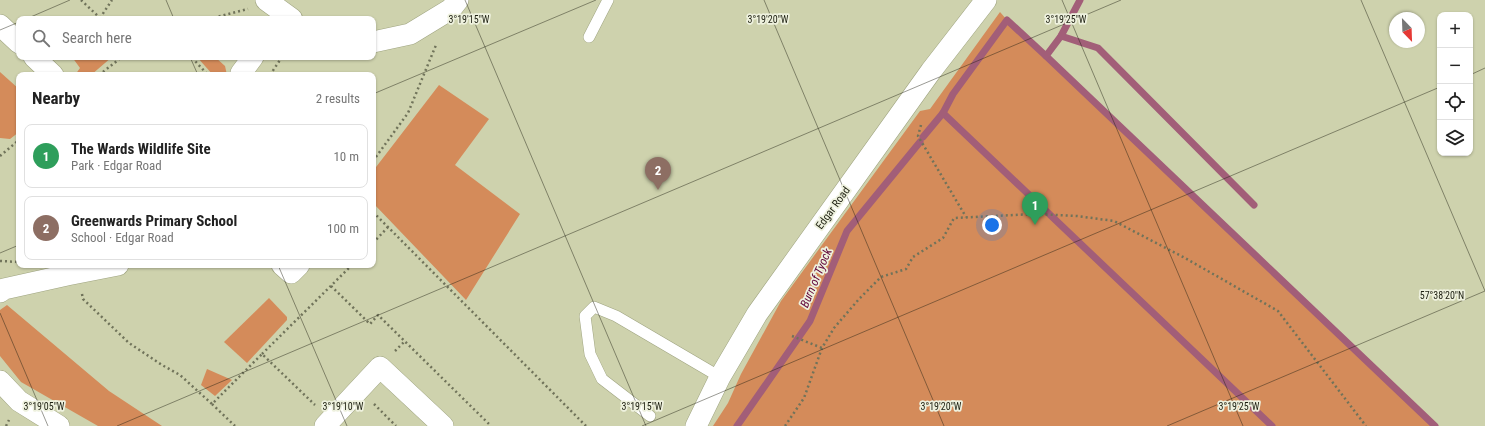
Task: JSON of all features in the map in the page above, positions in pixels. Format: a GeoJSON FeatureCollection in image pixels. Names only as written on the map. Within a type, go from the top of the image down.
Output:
{"type":"FeatureCollection","features":[{"type":"Feature","properties":{"kind":"street"},"geometry":{"type":"LineString","coordinates":[[376,41],[410,34],[451,9],[458,0]]}},
{"type":"Feature","properties":{"kind":"street","name":"Edgar Road"},"geometry":{"type":"LineString","coordinates":[[696,426],[720,377],[757,314],[931,72],[986,0]]}},
{"type":"Feature","properties":{"kind":"street"},"geometry":{"type":"LineString","coordinates":[[0,25],[16,40]]}},
{"type":"Feature","properties":{"kind":"street"},"geometry":{"type":"LineString","coordinates":[[37,60],[50,72]]}},
{"type":"Feature","properties":{"kind":"street"},"geometry":{"type":"LineString","coordinates":[[0,292],[4,289],[101,268]]}},
{"type":"Feature","properties":{"kind":"street"},"geometry":{"type":"LineString","coordinates":[[285,268],[291,273],[296,268]]}},
{"type":"Feature","properties":{"kind":"street"},"geometry":{"type":"LineString","coordinates":[[328,423],[380,368],[443,426]]}},
{"type":"Feature","properties":{"kind":"street"},"geometry":{"type":"LineString","coordinates":[[0,381],[18,401],[59,426]]}},
{"type":"Feature","properties":{"kind":"lane"},"geometry":{"type":"LineString","coordinates":[[589,37],[608,0]]}},
{"type":"Feature","properties":{"kind":"lane"},"geometry":{"type":"LineString","coordinates":[[650,416],[602,379],[590,354],[585,316],[594,307],[616,316],[720,377]]}},
{"type":"Feature","properties":{"kind":"path"},"geometry":{"type":"LineString","coordinates":[[81,0],[97,16]]}},
{"type":"Feature","properties":{"kind":"path"},"geometry":{"type":"LineString","coordinates":[[102,16],[112,0]]}},
{"type":"Feature","properties":{"kind":"path"},"geometry":{"type":"LineString","coordinates":[[235,16],[279,11]]}},
{"type":"Feature","properties":{"kind":"path"},"geometry":{"type":"LineString","coordinates":[[376,157],[408,113],[437,44]]}},
{"type":"Feature","properties":{"kind":"path"},"geometry":{"type":"LineString","coordinates":[[103,72],[118,60]]}},
{"type":"Feature","properties":{"kind":"path"},"geometry":{"type":"LineString","coordinates":[[195,60],[205,72]]}},
{"type":"Feature","properties":{"kind":"path"},"geometry":{"type":"LineString","coordinates":[[272,72],[280,60]]}},
{"type":"Feature","properties":{"kind":"path"},"geometry":{"type":"LineString","coordinates":[[918,136],[966,217]]}},
{"type":"Feature","properties":{"kind":"path"},"geometry":{"type":"LineString","coordinates":[[0,156],[16,143]]}},
{"type":"Feature","properties":{"kind":"path"},"geometry":{"type":"LineString","coordinates":[[785,426],[804,398],[822,348],[834,328],[859,299],[881,277],[906,270],[913,257],[943,238],[954,218],[1034,214],[1077,216],[1114,221],[1186,258],[1278,311],[1366,426]]}},
{"type":"Feature","properties":{"kind":"path"},"geometry":{"type":"LineString","coordinates":[[376,215],[586,426]]}},
{"type":"Feature","properties":{"kind":"path"},"geometry":{"type":"LineString","coordinates":[[376,240],[388,227]]}},
{"type":"Feature","properties":{"kind":"path"},"geometry":{"type":"LineString","coordinates":[[0,261],[16,262]]}},
{"type":"Feature","properties":{"kind":"path"},"geometry":{"type":"LineString","coordinates":[[212,404],[349,268]]}},
{"type":"Feature","properties":{"kind":"path"},"geometry":{"type":"LineString","coordinates":[[78,272],[83,300],[129,343],[162,365],[180,374],[235,426]]}},
{"type":"Feature","properties":{"kind":"path"},"geometry":{"type":"LineString","coordinates":[[331,286],[370,324],[378,316],[491,426]]}},
{"type":"Feature","properties":{"kind":"path"},"geometry":{"type":"LineString","coordinates":[[792,336],[822,348]]}},
{"type":"Feature","properties":{"kind":"path"},"geometry":{"type":"LineString","coordinates":[[262,354],[328,423]]}},
{"type":"Feature","properties":{"kind":"path"},"geometry":{"type":"LineString","coordinates":[[358,390],[396,426]]}},
{"type":"Feature","properties":{"kind":"shaded area"},"geometry":{"type":"Polygon","coordinates":[[[1000,12],[1435,426],[713,426],[728,403],[741,374],[781,301],[920,111],[930,109],[1000,12]]]}},
{"type":"Feature","properties":{"kind":"shaded area"},"geometry":{"type":"Polygon","coordinates":[[[74,60],[108,60],[94,72],[77,72],[80,68],[74,60]]]}},
{"type":"Feature","properties":{"kind":"shaded area"},"geometry":{"type":"Polygon","coordinates":[[[200,60],[218,60],[225,66],[226,72],[210,72],[200,60]]]}},
{"type":"Feature","properties":{"kind":"shaded area"},"geometry":{"type":"Polygon","coordinates":[[[0,72],[16,86],[16,134],[10,139],[0,138],[0,72]]]}},
{"type":"Feature","properties":{"kind":"shaded area"},"geometry":{"type":"Polygon","coordinates":[[[439,85],[489,119],[455,165],[520,214],[466,300],[376,206],[376,167],[439,85]]]}},
{"type":"Feature","properties":{"kind":"shaded area"},"geometry":{"type":"Polygon","coordinates":[[[269,298],[287,317],[287,320],[247,363],[224,342],[269,298]]]}},
{"type":"Feature","properties":{"kind":"shaded area"},"geometry":{"type":"Polygon","coordinates":[[[7,305],[109,391],[162,426],[98,426],[21,382],[0,356],[0,310],[7,305]]]}},
{"type":"Feature","properties":{"kind":"shaded area"},"geometry":{"type":"Polygon","coordinates":[[[207,369],[232,380],[215,396],[201,385],[207,369]]]}},
{"type":"Feature","properties":{"kind":"waterway","name":"Burn of Tyock"},"geometry":{"type":"LineString","coordinates":[[923,137],[943,113],[953,94],[1007,20],[1046,56],[1061,36],[1080,0]]}},
{"type":"Feature","properties":{"kind":"waterway"},"geometry":{"type":"LineString","coordinates":[[1061,36],[1098,48],[1254,205]]}},
{"type":"Feature","properties":{"kind":"waterway"},"geometry":{"type":"LineString","coordinates":[[1046,56],[1435,426]]}},
{"type":"Feature","properties":{"kind":"waterway"},"geometry":{"type":"LineString","coordinates":[[943,113],[1272,426]]}},
{"type":"Feature","properties":{"kind":"waterway","name":"Burn of Tyock"},"geometry":{"type":"LineString","coordinates":[[737,426],[810,321],[847,231],[920,142]]}},
{"type":"Feature","properties":{"kind":"place","name":"Greenwards Primary School"},"geometry":{"type":"Point","coordinates":[658,190]}},
{"type":"Feature","properties":{"kind":"place","name":"The Wards Wildlife Site"},"geometry":{"type":"Point","coordinates":[1035,225]}}]}
